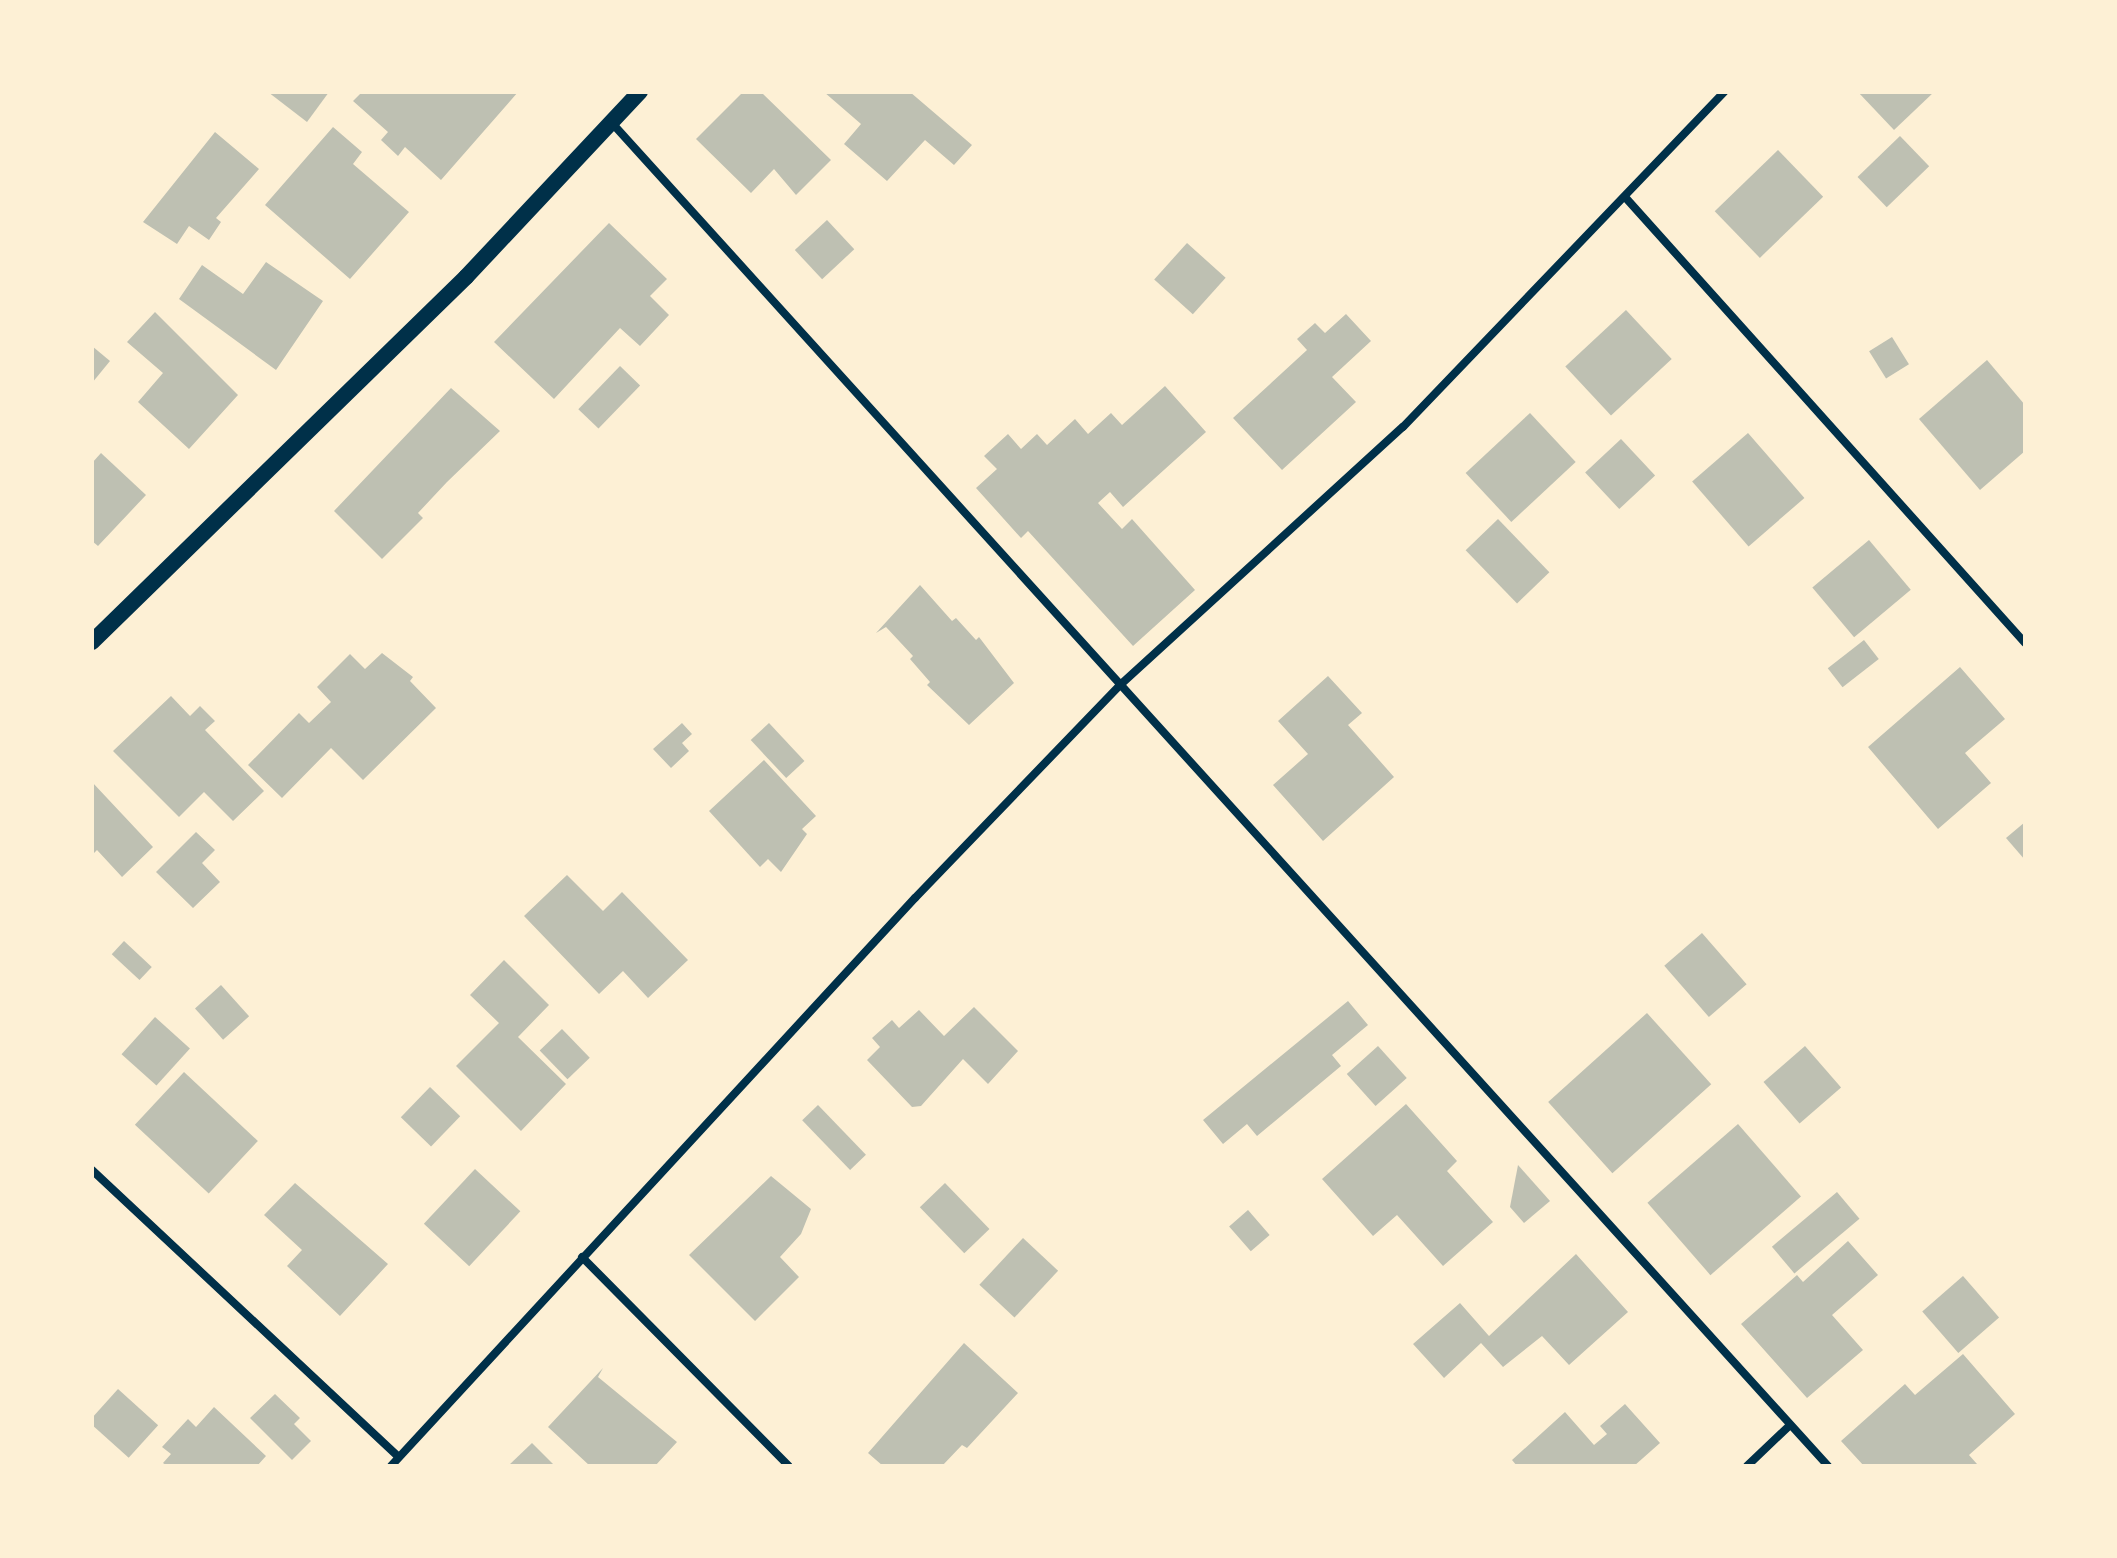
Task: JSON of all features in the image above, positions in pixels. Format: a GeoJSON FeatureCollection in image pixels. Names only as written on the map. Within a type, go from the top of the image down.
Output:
{"type":"FeatureCollection","features":[{"type":"Feature","properties":{"kind":"main road"},"geometry":{"type":"LineString","coordinates":[[92,642],[466,277],[640,92]]}},
{"type":"Feature","properties":{"kind":"street"},"geometry":{"type":"LineString","coordinates":[[391,1466],[582,1257],[1119,686],[1403,427],[1724,92]]}},
{"type":"Feature","properties":{"kind":"street"},"geometry":{"type":"LineString","coordinates":[[612,123],[1828,1466]]}},
{"type":"Feature","properties":{"kind":"street"},"geometry":{"type":"LineString","coordinates":[[1625,197],[2025,643]]}},
{"type":"Feature","properties":{"kind":"street"},"geometry":{"type":"LineString","coordinates":[[92,1170],[399,1457]]}},
{"type":"Feature","properties":{"kind":"street"},"geometry":{"type":"LineString","coordinates":[[582,1257],[789,1466]]}},
{"type":"Feature","properties":{"kind":"street"},"geometry":{"type":"LineString","coordinates":[[1747,1466],[1790,1425]]}},
{"type":"Feature","properties":{"kind":"building"},"geometry":{"type":"Polygon","coordinates":[[[268,92],[329,92],[307,122],[268,92]]]}},
{"type":"Feature","properties":{"kind":"building"},"geometry":{"type":"Polygon","coordinates":[[[362,92],[518,92],[441,180],[405,147],[398,156],[381,140],[388,132],[353,101],[362,92]]]}},
{"type":"Feature","properties":{"kind":"building"},"geometry":{"type":"Polygon","coordinates":[[[743,92],[761,92],[831,160],[796,195],[774,169],[751,193],[696,139],[743,92]]]}},
{"type":"Feature","properties":{"kind":"building"},"geometry":{"type":"Polygon","coordinates":[[[824,92],[910,92],[972,145],[954,165],[925,140],[887,181],[844,144],[861,124],[824,92]]]}},
{"type":"Feature","properties":{"kind":"building"},"geometry":{"type":"Polygon","coordinates":[[[1858,92],[1934,92],[1894,130],[1858,92]]]}},
{"type":"Feature","properties":{"kind":"building"},"geometry":{"type":"Polygon","coordinates":[[[333,127],[362,152],[353,164],[409,212],[350,279],[265,205],[333,127]]]}},
{"type":"Feature","properties":{"kind":"building"},"geometry":{"type":"Polygon","coordinates":[[[215,132],[259,169],[216,218],[221,222],[209,240],[189,226],[177,244],[143,222],[215,132]]]}},
{"type":"Feature","properties":{"kind":"building"},"geometry":{"type":"Polygon","coordinates":[[[1900,136],[1929,166],[1887,207],[1858,177],[1900,136]]]}},
{"type":"Feature","properties":{"kind":"building"},"geometry":{"type":"Polygon","coordinates":[[[1778,150],[1823,197],[1760,258],[1715,211],[1778,150]]]}},
{"type":"Feature","properties":{"kind":"building"},"geometry":{"type":"Polygon","coordinates":[[[827,220],[854,249],[822,279],[795,250],[827,220]]]}},
{"type":"Feature","properties":{"kind":"building"},"geometry":{"type":"Polygon","coordinates":[[[609,223],[667,279],[650,296],[669,315],[640,346],[620,328],[554,399],[494,342],[609,223]]]}},
{"type":"Feature","properties":{"kind":"building"},"geometry":{"type":"Polygon","coordinates":[[[1187,243],[1226,278],[1193,314],[1154,279],[1187,243]]]}},
{"type":"Feature","properties":{"kind":"building"},"geometry":{"type":"Polygon","coordinates":[[[266,262],[323,301],[276,370],[179,299],[202,265],[243,294],[266,262]]]}},
{"type":"Feature","properties":{"kind":"building"},"geometry":{"type":"Polygon","coordinates":[[[1626,310],[1672,359],[1611,416],[1565,367],[1626,310]]]}},
{"type":"Feature","properties":{"kind":"building"},"geometry":{"type":"Polygon","coordinates":[[[155,312],[238,395],[189,449],[138,402],[163,373],[127,342],[155,312]]]}},
{"type":"Feature","properties":{"kind":"building"},"geometry":{"type":"Polygon","coordinates":[[[1346,314],[1371,341],[1332,377],[1356,402],[1282,470],[1233,418],[1307,350],[1297,339],[1315,323],[1325,333],[1346,314]]]}},
{"type":"Feature","properties":{"kind":"building"},"geometry":{"type":"Polygon","coordinates":[[[1892,337],[1909,364],[1886,378],[1869,351],[1892,337]]]}},
{"type":"Feature","properties":{"kind":"building"},"geometry":{"type":"Polygon","coordinates":[[[92,346],[110,361],[92,383],[92,346]]]}},
{"type":"Feature","properties":{"kind":"building"},"geometry":{"type":"Polygon","coordinates":[[[1987,360],[2025,405],[2025,451],[1980,490],[1919,419],[1987,360]]]}},
{"type":"Feature","properties":{"kind":"building"},"geometry":{"type":"Polygon","coordinates":[[[620,366],[640,385],[598,429],[578,409],[620,366]]]}},
{"type":"Feature","properties":{"kind":"building"},"geometry":{"type":"Polygon","coordinates":[[[1165,386],[1206,432],[1123,507],[1110,492],[1098,503],[1122,529],[1132,519],[1195,590],[1133,646],[1028,531],[1021,538],[976,488],[997,469],[984,456],[1008,434],[1021,449],[1037,434],[1047,445],[1075,419],[1088,434],[1111,413],[1122,425],[1165,386]]]}},
{"type":"Feature","properties":{"kind":"building"},"geometry":{"type":"Polygon","coordinates":[[[451,388],[500,431],[418,513],[423,518],[382,559],[334,511],[451,388]]]}},
{"type":"Feature","properties":{"kind":"building"},"geometry":{"type":"Polygon","coordinates":[[[1530,413],[1576,462],[1511,522],[1466,473],[1530,413]]]}},
{"type":"Feature","properties":{"kind":"building"},"geometry":{"type":"Polygon","coordinates":[[[1748,433],[1804,498],[1749,546],[1692,482],[1748,433]]]}},
{"type":"Feature","properties":{"kind":"building"},"geometry":{"type":"Polygon","coordinates":[[[1621,439],[1655,476],[1619,509],[1585,472],[1621,439]]]}},
{"type":"Feature","properties":{"kind":"building"},"geometry":{"type":"Polygon","coordinates":[[[101,453],[146,495],[98,546],[92,541],[92,463],[101,453]]]}},
{"type":"Feature","properties":{"kind":"building"},"geometry":{"type":"Polygon","coordinates":[[[1498,519],[1549,572],[1517,603],[1466,550],[1498,519]]]}},
{"type":"Feature","properties":{"kind":"building"},"geometry":{"type":"Polygon","coordinates":[[[1869,540],[1911,590],[1854,637],[1812,588],[1869,540]]]}},
{"type":"Feature","properties":{"kind":"building"},"geometry":{"type":"Polygon","coordinates":[[[920,585],[952,621],[956,618],[976,640],[979,637],[1014,683],[969,725],[927,685],[930,682],[910,659],[913,656],[886,627],[876,633],[920,585]]]}},
{"type":"Feature","properties":{"kind":"building"},"geometry":{"type":"Polygon","coordinates":[[[1864,640],[1879,659],[1843,687],[1828,668],[1864,640]]]}},
{"type":"Feature","properties":{"kind":"building"},"geometry":{"type":"Polygon","coordinates":[[[382,653],[413,677],[410,681],[436,708],[363,780],[331,748],[282,798],[248,765],[299,713],[309,723],[331,702],[317,687],[350,654],[365,669],[382,653]]]}},
{"type":"Feature","properties":{"kind":"building"},"geometry":{"type":"Polygon","coordinates":[[[1960,667],[2005,719],[1965,753],[1991,783],[1938,829],[1868,747],[1960,667]]]}},
{"type":"Feature","properties":{"kind":"building"},"geometry":{"type":"Polygon","coordinates":[[[1328,676],[1362,713],[1348,725],[1394,777],[1323,841],[1273,785],[1308,754],[1278,721],[1328,676]]]}},
{"type":"Feature","properties":{"kind":"building"},"geometry":{"type":"Polygon","coordinates":[[[171,696],[190,716],[200,706],[215,721],[205,730],[264,791],[233,821],[204,792],[179,817],[113,751],[171,696]]]}},
{"type":"Feature","properties":{"kind":"building"},"geometry":{"type":"Polygon","coordinates":[[[682,723],[692,734],[682,743],[689,751],[671,768],[653,749],[682,723]]]}},
{"type":"Feature","properties":{"kind":"building"},"geometry":{"type":"Polygon","coordinates":[[[769,723],[804,761],[786,778],[751,740],[769,723]]]}},
{"type":"Feature","properties":{"kind":"building"},"geometry":{"type":"Polygon","coordinates":[[[764,760],[816,816],[802,829],[807,834],[781,872],[768,859],[760,867],[709,811],[764,760]]]}},
{"type":"Feature","properties":{"kind":"building"},"geometry":{"type":"Polygon","coordinates":[[[92,782],[153,847],[122,877],[97,850],[92,855],[92,782]]]}},
{"type":"Feature","properties":{"kind":"building"},"geometry":{"type":"Polygon","coordinates":[[[2025,822],[2025,860],[2006,838],[2025,822]]]}},
{"type":"Feature","properties":{"kind":"building"},"geometry":{"type":"Polygon","coordinates":[[[196,832],[215,850],[202,863],[220,882],[193,908],[156,872],[196,832]]]}},
{"type":"Feature","properties":{"kind":"building"},"geometry":{"type":"Polygon","coordinates":[[[567,875],[603,911],[622,892],[688,960],[648,998],[623,971],[599,994],[524,916],[567,875]]]}},
{"type":"Feature","properties":{"kind":"building"},"geometry":{"type":"Polygon","coordinates":[[[1702,933],[1747,984],[1709,1017],[1664,966],[1702,933]]]}},
{"type":"Feature","properties":{"kind":"building"},"geometry":{"type":"Polygon","coordinates":[[[124,941],[152,967],[140,980],[112,954],[124,941]]]}},
{"type":"Feature","properties":{"kind":"building"},"geometry":{"type":"Polygon","coordinates":[[[504,960],[549,1005],[518,1037],[566,1084],[521,1131],[456,1066],[499,1023],[470,995],[504,960]]]}},
{"type":"Feature","properties":{"kind":"building"},"geometry":{"type":"Polygon","coordinates":[[[221,985],[249,1016],[223,1040],[195,1008],[221,985]]]}},
{"type":"Feature","properties":{"kind":"building"},"geometry":{"type":"Polygon","coordinates":[[[1348,1001],[1368,1025],[1332,1055],[1341,1066],[1257,1136],[1247,1124],[1223,1144],[1203,1120],[1348,1001]]]}},
{"type":"Feature","properties":{"kind":"building"},"geometry":{"type":"Polygon","coordinates":[[[974,1007],[1018,1051],[988,1084],[963,1059],[921,1106],[912,1107],[867,1060],[880,1047],[872,1038],[892,1020],[899,1028],[919,1010],[944,1036],[974,1007]]]}},
{"type":"Feature","properties":{"kind":"building"},"geometry":{"type":"Polygon","coordinates":[[[1647,1013],[1711,1084],[1612,1173],[1548,1102],[1647,1013]]]}},
{"type":"Feature","properties":{"kind":"building"},"geometry":{"type":"Polygon","coordinates":[[[155,1017],[190,1048],[156,1086],[122,1054],[155,1017]]]}},
{"type":"Feature","properties":{"kind":"building"},"geometry":{"type":"Polygon","coordinates":[[[562,1029],[590,1058],[567,1079],[540,1051],[562,1029]]]}},
{"type":"Feature","properties":{"kind":"building"},"geometry":{"type":"Polygon","coordinates":[[[1378,1046],[1407,1078],[1376,1106],[1347,1074],[1378,1046]]]}},
{"type":"Feature","properties":{"kind":"building"},"geometry":{"type":"Polygon","coordinates":[[[1805,1046],[1841,1088],[1800,1124],[1763,1082],[1805,1046]]]}},
{"type":"Feature","properties":{"kind":"building"},"geometry":{"type":"Polygon","coordinates":[[[184,1072],[258,1141],[209,1194],[135,1125],[184,1072]]]}},
{"type":"Feature","properties":{"kind":"building"},"geometry":{"type":"Polygon","coordinates":[[[430,1087],[460,1116],[431,1146],[401,1117],[430,1087]]]}},
{"type":"Feature","properties":{"kind":"building"},"geometry":{"type":"Polygon","coordinates":[[[1406,1104],[1457,1161],[1447,1171],[1493,1222],[1443,1266],[1397,1215],[1373,1236],[1322,1179],[1406,1104]]]}},
{"type":"Feature","properties":{"kind":"building"},"geometry":{"type":"Polygon","coordinates":[[[818,1105],[866,1155],[850,1170],[802,1120],[818,1105]]]}},
{"type":"Feature","properties":{"kind":"building"},"geometry":{"type":"Polygon","coordinates":[[[1738,1124],[1801,1196],[1710,1275],[1647,1203],[1738,1124]]]}},
{"type":"Feature","properties":{"kind":"building"},"geometry":{"type":"Polygon","coordinates":[[[1518,1165],[1550,1201],[1524,1223],[1510,1207],[1518,1165]]]}},
{"type":"Feature","properties":{"kind":"building"},"geometry":{"type":"Polygon","coordinates":[[[475,1169],[520,1211],[469,1266],[424,1224],[475,1169]]]}},
{"type":"Feature","properties":{"kind":"building"},"geometry":{"type":"Polygon","coordinates":[[[771,1176],[811,1209],[801,1234],[780,1257],[799,1277],[755,1321],[689,1255],[771,1176]]]}},
{"type":"Feature","properties":{"kind":"building"},"geometry":{"type":"Polygon","coordinates":[[[295,1183],[388,1264],[340,1316],[287,1266],[302,1250],[264,1215],[295,1183]]]}},
{"type":"Feature","properties":{"kind":"building"},"geometry":{"type":"Polygon","coordinates":[[[945,1183],[989,1229],[964,1253],[920,1207],[945,1183]]]}},
{"type":"Feature","properties":{"kind":"building"},"geometry":{"type":"Polygon","coordinates":[[[1837,1192],[1859,1219],[1794,1273],[1772,1247],[1837,1192]]]}},
{"type":"Feature","properties":{"kind":"building"},"geometry":{"type":"Polygon","coordinates":[[[1248,1210],[1270,1235],[1251,1251],[1229,1226],[1248,1210]]]}},
{"type":"Feature","properties":{"kind":"building"},"geometry":{"type":"Polygon","coordinates":[[[1023,1238],[1058,1271],[1014,1318],[979,1285],[1023,1238]]]}},
{"type":"Feature","properties":{"kind":"building"},"geometry":{"type":"Polygon","coordinates":[[[1848,1241],[1878,1275],[1832,1315],[1863,1350],[1807,1398],[1741,1324],[1797,1275],[1803,1282],[1848,1241]]]}},
{"type":"Feature","properties":{"kind":"building"},"geometry":{"type":"Polygon","coordinates":[[[1576,1254],[1628,1312],[1569,1365],[1542,1336],[1503,1367],[1481,1343],[1444,1378],[1413,1344],[1460,1303],[1489,1336],[1576,1254]]]}},
{"type":"Feature","properties":{"kind":"building"},"geometry":{"type":"Polygon","coordinates":[[[1963,1276],[1999,1318],[1958,1353],[1922,1311],[1963,1276]]]}},
{"type":"Feature","properties":{"kind":"building"},"geometry":{"type":"Polygon","coordinates":[[[964,1343],[1018,1393],[967,1448],[962,1445],[942,1466],[883,1466],[868,1453],[964,1343]]]}},
{"type":"Feature","properties":{"kind":"building"},"geometry":{"type":"Polygon","coordinates":[[[1963,1354],[2015,1414],[1969,1455],[1977,1464],[1864,1466],[1841,1441],[1905,1384],[1915,1395],[1963,1354]]]}},
{"type":"Feature","properties":{"kind":"building"},"geometry":{"type":"Polygon","coordinates":[[[603,1368],[598,1377],[677,1442],[655,1466],[590,1466],[548,1427],[603,1368]]]}},
{"type":"Feature","properties":{"kind":"building"},"geometry":{"type":"Polygon","coordinates":[[[118,1389],[158,1425],[129,1458],[92,1425],[92,1418],[118,1389]]]}},
{"type":"Feature","properties":{"kind":"building"},"geometry":{"type":"Polygon","coordinates":[[[275,1394],[300,1418],[294,1424],[311,1441],[292,1460],[250,1418],[275,1394]]]}},
{"type":"Feature","properties":{"kind":"building"},"geometry":{"type":"Polygon","coordinates":[[[1625,1404],[1660,1443],[1634,1466],[1517,1466],[1512,1460],[1565,1412],[1594,1445],[1607,1434],[1600,1426],[1625,1404]]]}},
{"type":"Feature","properties":{"kind":"building"},"geometry":{"type":"Polygon","coordinates":[[[214,1407],[266,1456],[257,1466],[167,1466],[163,1463],[171,1454],[162,1447],[188,1419],[196,1427],[214,1407]]]}},
{"type":"Feature","properties":{"kind":"building"},"geometry":{"type":"Polygon","coordinates":[[[532,1443],[555,1466],[508,1466],[532,1443]]]}}]}
